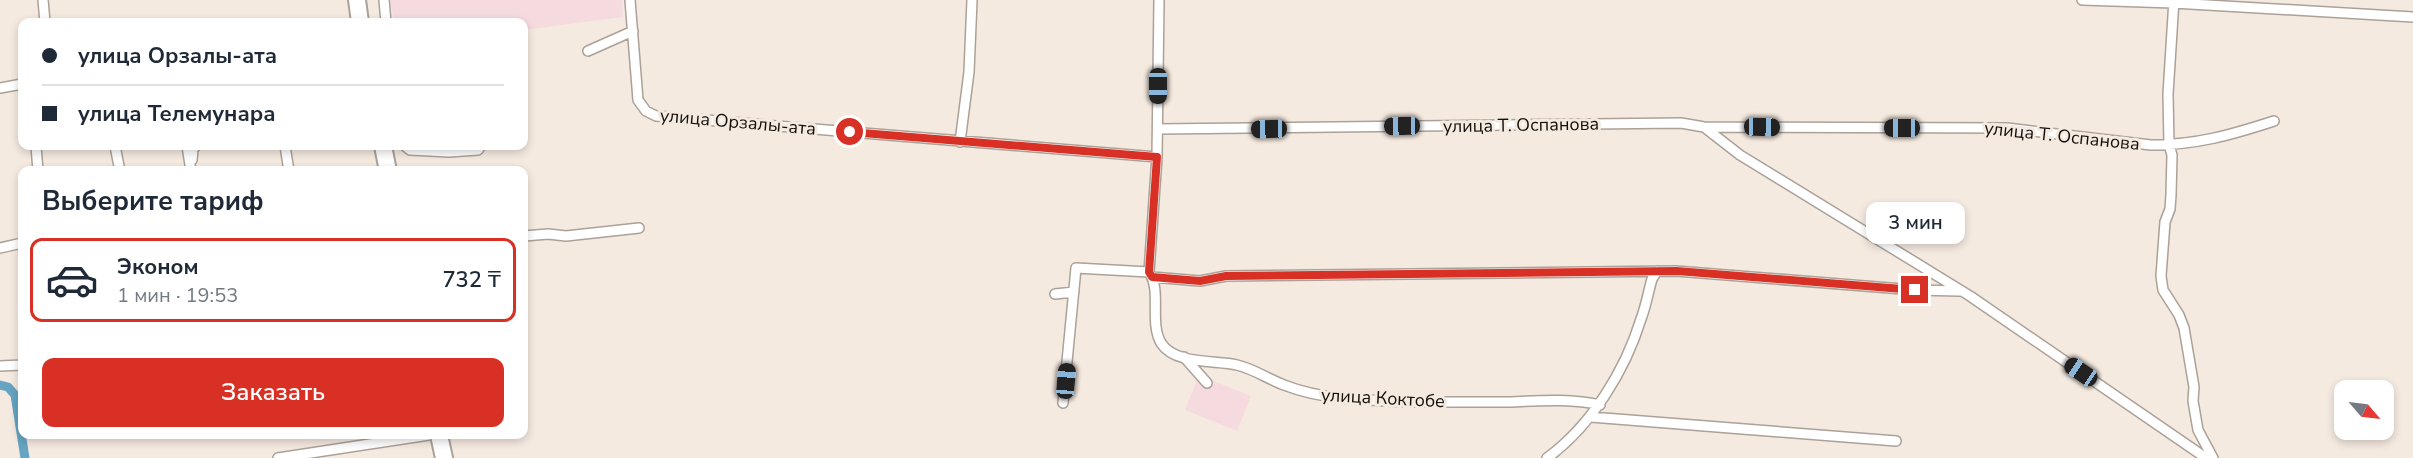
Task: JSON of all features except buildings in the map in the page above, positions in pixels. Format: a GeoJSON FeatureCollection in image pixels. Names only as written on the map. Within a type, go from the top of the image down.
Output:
{"type":"FeatureCollection","features":[{"type":"Feature","properties":{"kind":"highway"},"geometry":{"type":"LineString","coordinates":[[357,0],[359,18]]}},
{"type":"Feature","properties":{"kind":"highway"},"geometry":{"type":"LineString","coordinates":[[384,150],[387,166]]}},
{"type":"Feature","properties":{"kind":"highway"},"geometry":{"type":"LineString","coordinates":[[440,439],[444,458]]}},
{"type":"Feature","properties":{"kind":"street"},"geometry":{"type":"LineString","coordinates":[[43,0],[45,18]]}},
{"type":"Feature","properties":{"kind":"street"},"geometry":{"type":"LineString","coordinates":[[384,0],[386,18]]}},
{"type":"Feature","properties":{"kind":"street"},"geometry":{"type":"LineString","coordinates":[[588,51],[633,31],[630,0]]}},
{"type":"Feature","properties":{"kind":"street"},"geometry":{"type":"LineString","coordinates":[[960,142],[969,72],[972,0]]}},
{"type":"Feature","properties":{"kind":"street","name":"улица Коктобе"},"geometry":{"type":"LineString","coordinates":[[1159,0],[1158,129],[1150,274],[1160,342],[1167,350],[1184,357],[1238,365],[1310,393],[1342,398],[1462,402],[1569,400],[1600,405]]}},
{"type":"Feature","properties":{"kind":"street"},"geometry":{"type":"LineString","coordinates":[[2082,0],[2174,1],[2413,17]]}},
{"type":"Feature","properties":{"kind":"street"},"geometry":{"type":"LineString","coordinates":[[2174,1],[2169,94],[2169,145],[2172,155],[2170,209],[2164,230],[2161,276],[2163,290],[2179,315],[2184,328],[2194,387],[2193,401],[2198,430],[2213,458]]}},
{"type":"Feature","properties":{"kind":"street","name":"улица Орзалы-ата"},"geometry":{"type":"LineString","coordinates":[[633,31],[638,99],[643,109],[656,116],[1157,157]]}},
{"type":"Feature","properties":{"kind":"street"},"geometry":{"type":"LineString","coordinates":[[0,88],[18,85]]}},
{"type":"Feature","properties":{"kind":"street","name":"улица Т. Оспанова"},"geometry":{"type":"LineString","coordinates":[[1158,129],[1681,123],[1704,127],[2007,128],[2169,145],[2227,137],[2274,121]]}},
{"type":"Feature","properties":{"kind":"street"},"geometry":{"type":"LineString","coordinates":[[1704,127],[1740,156],[1959,291],[2206,458]]}},
{"type":"Feature","properties":{"kind":"street"},"geometry":{"type":"LineString","coordinates":[[36,150],[38,166]]}},
{"type":"Feature","properties":{"kind":"street"},"geometry":{"type":"LineString","coordinates":[[116,150],[119,166]]}},
{"type":"Feature","properties":{"kind":"street"},"geometry":{"type":"LineString","coordinates":[[188,150],[190,166]]}},
{"type":"Feature","properties":{"kind":"street"},"geometry":{"type":"LineString","coordinates":[[191,166],[193,150]]}},
{"type":"Feature","properties":{"kind":"street"},"geometry":{"type":"LineString","coordinates":[[286,150],[289,166]]}},
{"type":"Feature","properties":{"kind":"street"},"geometry":{"type":"LineString","coordinates":[[410,150],[449,152],[478,150]]}},
{"type":"Feature","properties":{"kind":"street"},"geometry":{"type":"LineString","coordinates":[[528,236],[548,234],[566,236],[639,228]]}},
{"type":"Feature","properties":{"kind":"street"},"geometry":{"type":"LineString","coordinates":[[0,248],[18,244]]}},
{"type":"Feature","properties":{"kind":"street"},"geometry":{"type":"LineString","coordinates":[[1064,403],[1076,268],[1200,281],[1226,276],[1467,274],[1559,270],[1677,271],[1915,290],[1959,291]]}},
{"type":"Feature","properties":{"kind":"street"},"geometry":{"type":"LineString","coordinates":[[1547,458],[1591,417],[1600,405],[1633,340],[1652,279],[1657,271]]}},
{"type":"Feature","properties":{"kind":"street"},"geometry":{"type":"LineString","coordinates":[[1055,294],[1074,292]]}},
{"type":"Feature","properties":{"kind":"street"},"geometry":{"type":"LineString","coordinates":[[1184,357],[1207,383]]}},
{"type":"Feature","properties":{"kind":"street"},"geometry":{"type":"LineString","coordinates":[[0,366],[18,365]]}},
{"type":"Feature","properties":{"kind":"street"},"geometry":{"type":"LineString","coordinates":[[1591,417],[1896,441]]}},
{"type":"Feature","properties":{"kind":"street"},"geometry":{"type":"LineString","coordinates":[[278,458],[403,439]]}},
{"type":"Feature","properties":{"kind":"shaded area"},"geometry":{"type":"Polygon","coordinates":[[[390,0],[622,0],[623,17],[528,29],[528,18],[393,18],[390,0]]]}},
{"type":"Feature","properties":{"kind":"shaded area"},"geometry":{"type":"Polygon","coordinates":[[[1199,375],[1251,396],[1237,431],[1185,410],[1199,375]]]}},
{"type":"Feature","properties":{"kind":"waterway"},"geometry":{"type":"LineString","coordinates":[[0,385],[8,387],[15,395],[18,414]]}},
{"type":"Feature","properties":{"kind":"waterway"},"geometry":{"type":"LineString","coordinates":[[22,439],[25,458]]}},
{"type":"Feature","properties":{"kind":"route"},"geometry":{"type":"LineString","coordinates":[[850,132],[1157,157],[1149,272],[1152,277],[1206,281],[1226,276],[1467,274],[1559,270],[1677,271],[1915,290]]}}]}
